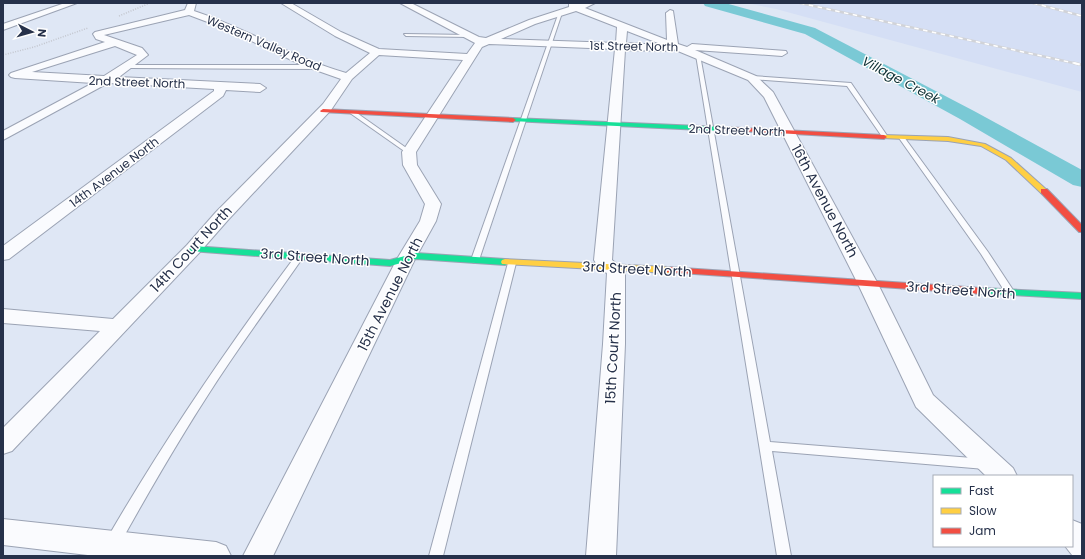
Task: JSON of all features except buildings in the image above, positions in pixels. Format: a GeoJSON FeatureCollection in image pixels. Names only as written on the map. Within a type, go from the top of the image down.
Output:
{"type":"FeatureCollection","features":[{"type":"Feature","properties":{"kind":"street"},"geometry":{"type":"LineString","coordinates":[[3,27],[73,3]]}},
{"type":"Feature","properties":{"kind":"street"},"geometry":{"type":"LineString","coordinates":[[285,3],[338,34],[377,52],[469,57]]}},
{"type":"Feature","properties":{"kind":"street"},"geometry":{"type":"LineString","coordinates":[[404,3],[477,39],[584,6]]}},
{"type":"Feature","properties":{"kind":"street","name":"16th Avenue North"},"geometry":{"type":"LineString","coordinates":[[560,3],[584,6],[622,27],[698,55],[752,78],[769,95],[868,284],[924,401],[1003,475]]}},
{"type":"Feature","properties":{"kind":"street"},"geometry":{"type":"LineString","coordinates":[[3,136],[130,66],[143,55],[138,50],[98,37],[95,30],[190,8]]}},
{"type":"Feature","properties":{"kind":"street","name":"Western Valley Road"},"geometry":{"type":"LineString","coordinates":[[190,8],[318,67],[348,77]]}},
{"type":"Feature","properties":{"kind":"street"},"geometry":{"type":"LineString","coordinates":[[670,13],[673,46]]}},
{"type":"Feature","properties":{"kind":"street","name":"15th Court North"},"geometry":{"type":"LineString","coordinates":[[601,556],[614,344],[616,272],[603,260],[622,27]]}},
{"type":"Feature","properties":{"kind":"street"},"geometry":{"type":"LineString","coordinates":[[409,152],[478,45],[477,39]]}},
{"type":"Feature","properties":{"kind":"street","name":"1st Street North"},"geometry":{"type":"LineString","coordinates":[[477,39],[549,44],[666,48],[673,46],[782,53]]}},
{"type":"Feature","properties":{"kind":"street","name":"2nd Street North"},"geometry":{"type":"LineString","coordinates":[[114,43],[15,75],[104,81],[260,88]]}},
{"type":"Feature","properties":{"kind":"street","name":"14th Court North"},"geometry":{"type":"LineString","coordinates":[[3,444],[194,248],[222,216],[323,111],[348,77],[377,52]]}},
{"type":"Feature","properties":{"kind":"street","name":"14th Avenue North"},"geometry":{"type":"LineString","coordinates":[[3,255],[219,93],[221,86]]}},
{"type":"Feature","properties":{"kind":"street","name":"2nd Street North"},"geometry":{"type":"LineString","coordinates":[[323,111],[952,140],[975,143],[998,153],[1027,176],[1082,230]]}},
{"type":"Feature","properties":{"kind":"street","name":"15th Avenue North"},"geometry":{"type":"LineString","coordinates":[[258,556],[406,259],[428,221],[433,204],[410,165],[409,152]]}},
{"type":"Feature","properties":{"kind":"street","name":"3rd Street North"},"geometry":{"type":"LineString","coordinates":[[194,248],[390,262],[416,256],[512,263],[735,274],[1010,293],[1082,296]]}},
{"type":"Feature","properties":{"kind":"street"},"geometry":{"type":"LineString","coordinates":[[3,316],[118,326]]}},
{"type":"Feature","properties":{"kind":"street"},"geometry":{"type":"LineString","coordinates":[[3,532],[109,550],[216,556]]}},
{"type":"Feature","properties":{"kind":"street"},"geometry":{"type":"LineString","coordinates":[[1073,534],[1082,544]]}},
{"type":"Feature","properties":{"kind":"lane"},"geometry":{"type":"LineString","coordinates":[[476,260],[560,13]]}},
{"type":"Feature","properties":{"kind":"lane"},"geometry":{"type":"LineString","coordinates":[[406,35],[477,39]]}},
{"type":"Feature","properties":{"kind":"lane"},"geometry":{"type":"LineString","coordinates":[[698,55],[784,556]]}},
{"type":"Feature","properties":{"kind":"lane"},"geometry":{"type":"LineString","coordinates":[[130,66],[318,67]]}},
{"type":"Feature","properties":{"kind":"lane"},"geometry":{"type":"LineString","coordinates":[[752,78],[850,84],[885,137]]}},
{"type":"Feature","properties":{"kind":"lane"},"geometry":{"type":"LineString","coordinates":[[352,112],[409,152]]}},
{"type":"Feature","properties":{"kind":"lane"},"geometry":{"type":"LineString","coordinates":[[902,138],[985,254],[1010,293]]}},
{"type":"Feature","properties":{"kind":"lane"},"geometry":{"type":"LineString","coordinates":[[109,550],[134,504],[225,358],[300,256]]}},
{"type":"Feature","properties":{"kind":"lane"},"geometry":{"type":"LineString","coordinates":[[436,556],[512,263]]}},
{"type":"Feature","properties":{"kind":"lane"},"geometry":{"type":"LineString","coordinates":[[765,446],[990,464]]}},
{"type":"Feature","properties":{"kind":"path"},"geometry":{"type":"LineString","coordinates":[[115,18],[150,3]]}},
{"type":"Feature","properties":{"kind":"path"},"geometry":{"type":"LineString","coordinates":[[3,55],[95,30]]}},
{"type":"Feature","properties":{"kind":"shaded area"},"geometry":{"type":"Polygon","coordinates":[[[746,3],[1082,3],[1082,92],[776,9],[746,3]]]}},
{"type":"Feature","properties":{"kind":"waterway","name":"Village Creek"},"geometry":{"type":"LineString","coordinates":[[710,3],[810,31],[967,115],[1082,180]]}},
{"type":"Feature","properties":{"kind":"railway"},"geometry":{"type":"LineString","coordinates":[[800,3],[1078,64]]}},
{"type":"Feature","properties":{"kind":"railway"},"geometry":{"type":"LineString","coordinates":[[1033,3],[1082,16]]}},
{"type":"Feature","properties":{"kind":"railway"},"geometry":{"type":"LineString","coordinates":[[1074,63],[1078,64]]}},
{"type":"Feature","properties":{"kind":"railway"},"geometry":{"type":"LineString","coordinates":[[1078,64],[1082,65]]}},
{"type":"Feature","properties":{"kind":"traffic: fast"},"geometry":{"type":"LineString","coordinates":[[513,120],[723,129]]}},
{"type":"Feature","properties":{"kind":"traffic: fast"},"geometry":{"type":"LineString","coordinates":[[193,249],[390,263],[416,256],[505,262]]}},
{"type":"Feature","properties":{"kind":"traffic: fast"},"geometry":{"type":"LineString","coordinates":[[982,291],[1082,296]]}},
{"type":"Feature","properties":{"kind":"traffic: slow"},"geometry":{"type":"LineString","coordinates":[[884,137],[948,139],[983,145],[1008,159],[1044,191]]}},
{"type":"Feature","properties":{"kind":"traffic: slow"},"geometry":{"type":"LineString","coordinates":[[505,262],[668,270]]}},
{"type":"Feature","properties":{"kind":"traffic: jam"},"geometry":{"type":"LineString","coordinates":[[323,111],[513,120]]}},
{"type":"Feature","properties":{"kind":"traffic: jam"},"geometry":{"type":"LineString","coordinates":[[723,129],[884,137]]}},
{"type":"Feature","properties":{"kind":"traffic: jam"},"geometry":{"type":"LineString","coordinates":[[1044,191],[1082,230]]}},
{"type":"Feature","properties":{"kind":"traffic: jam"},"geometry":{"type":"LineString","coordinates":[[668,270],[982,291]]}}]}
